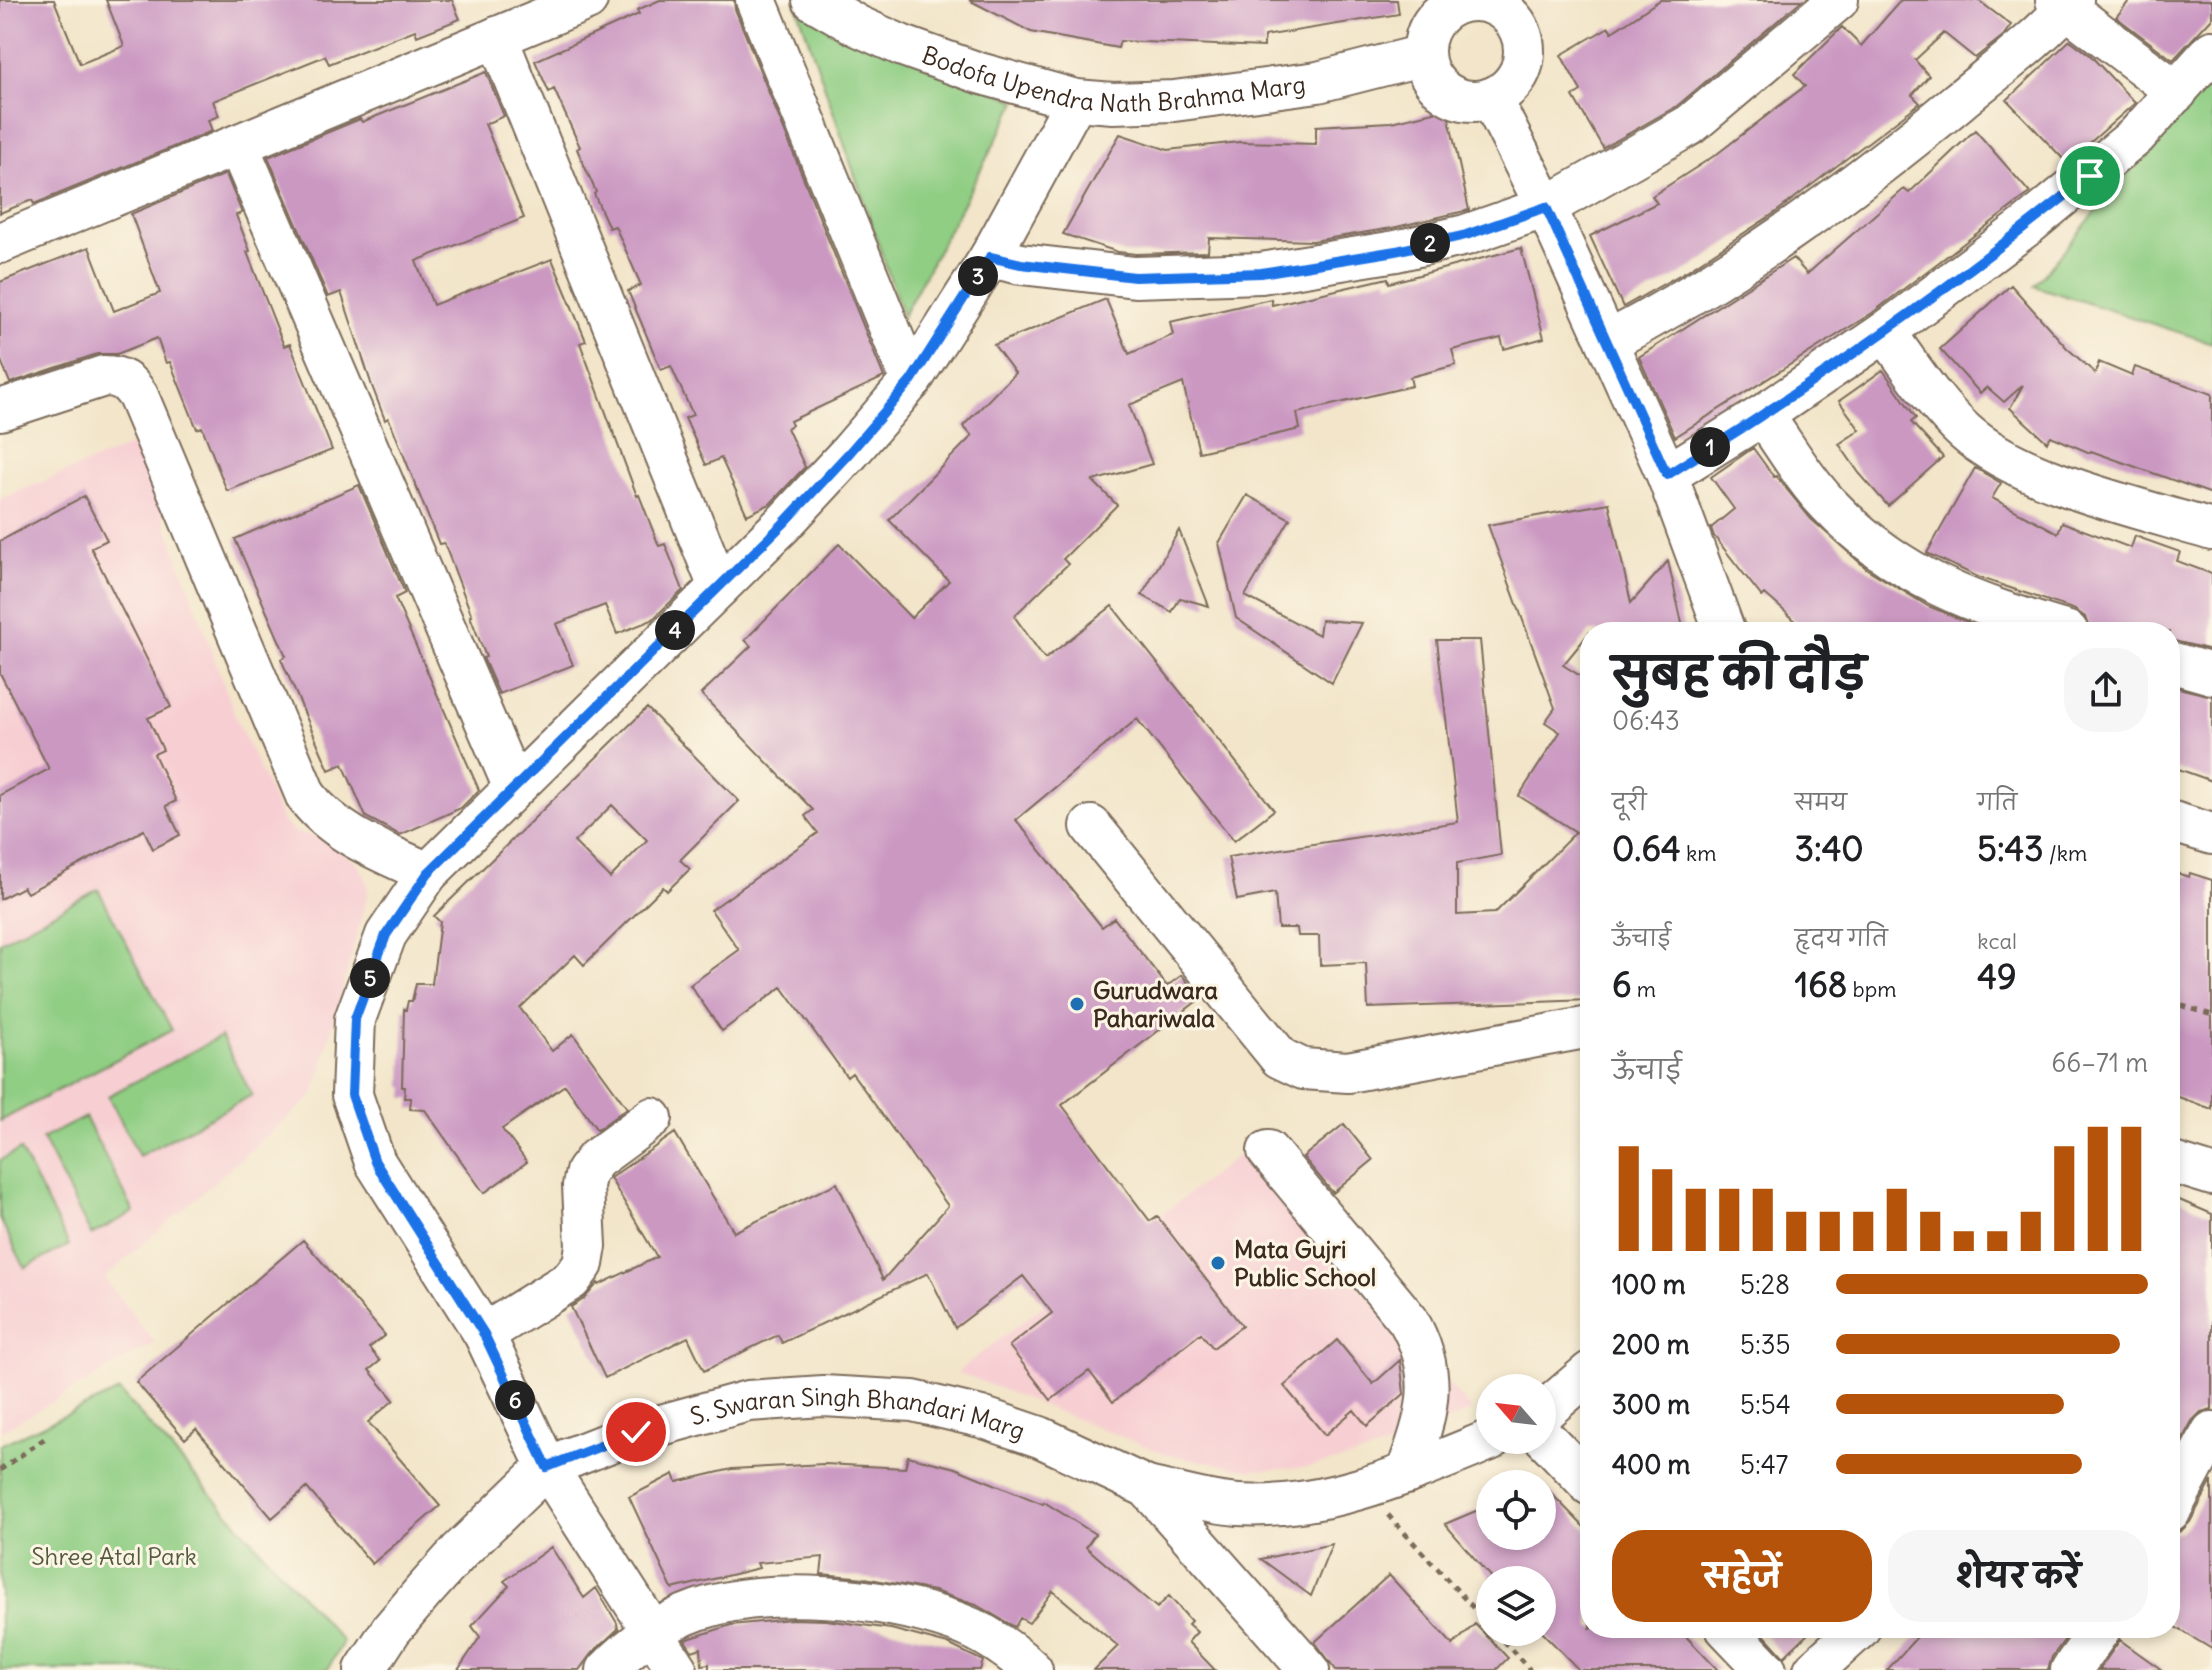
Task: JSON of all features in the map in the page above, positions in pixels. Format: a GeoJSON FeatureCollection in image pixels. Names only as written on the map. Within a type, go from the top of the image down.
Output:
{"type":"FeatureCollection","features":[{"type":"Feature","properties":{"kind":"street"},"geometry":{"type":"LineString","coordinates":[[0,243],[587,0]]}},
{"type":"Feature","properties":{"kind":"street"},"geometry":{"type":"LineString","coordinates":[[756,0],[911,381]]}},
{"type":"Feature","properties":{"kind":"street","name":"Bodofa Upendra Nath Brahma Marg"},"geometry":{"type":"LineString","coordinates":[[813,0],[858,26],[903,46],[979,73],[1076,100],[1113,103],[1174,101],[1318,82],[1424,55]]}},
{"type":"Feature","properties":{"kind":"street"},"geometry":{"type":"LineString","coordinates":[[1467,0],[1530,10],[1523,65],[1511,85],[1491,98],[1469,101],[1447,94],[1431,77],[1424,55],[1426,37],[1434,19],[1449,7],[1467,0]]}},
{"type":"Feature","properties":{"kind":"street"},"geometry":{"type":"LineString","coordinates":[[990,257],[1021,264],[1135,277],[1261,273],[1410,248],[1466,235],[1546,207],[1690,125],[1838,0]]}},
{"type":"Feature","properties":{"kind":"street"},"geometry":{"type":"LineString","coordinates":[[1607,342],[1755,255],[1873,171],[1988,77],[2065,3],[2177,92]]}},
{"type":"Feature","properties":{"kind":"street"},"geometry":{"type":"LineString","coordinates":[[497,37],[719,587]]}},
{"type":"Feature","properties":{"kind":"street"},"geometry":{"type":"LineString","coordinates":[[1667,475],[1763,415],[1885,332],[2028,225],[2136,136],[2212,51]]}},
{"type":"Feature","properties":{"kind":"street"},"geometry":{"type":"LineString","coordinates":[[1491,98],[1546,207],[1667,475],[1721,622]]}},
{"type":"Feature","properties":{"kind":"street"},"geometry":{"type":"LineString","coordinates":[[677,1670],[547,1467],[484,1334],[375,1162],[352,1095],[355,1019],[386,935],[428,873],[793,513],[911,381],[990,257],[1076,100]]}},
{"type":"Feature","properties":{"kind":"street"},"geometry":{"type":"LineString","coordinates":[[238,145],[514,788]]}},
{"type":"Feature","properties":{"kind":"street"},"geometry":{"type":"LineString","coordinates":[[1885,332],[1939,404],[1964,431],[1992,453],[2089,493],[2212,530]]}},
{"type":"Feature","properties":{"kind":"street"},"geometry":{"type":"LineString","coordinates":[[0,410],[104,376],[116,376],[131,384],[306,796],[317,811],[348,833],[428,873]]}},
{"type":"Feature","properties":{"kind":"street"},"geometry":{"type":"LineString","coordinates":[[1763,415],[1825,502],[1887,556],[1926,581],[1966,600],[2036,622]]}},
{"type":"Feature","properties":{"kind":"street"},"geometry":{"type":"LineString","coordinates":[[2180,665],[2212,674]]}},
{"type":"Feature","properties":{"kind":"street"},"geometry":{"type":"LineString","coordinates":[[2180,824],[2212,834]]}},
{"type":"Feature","properties":{"kind":"street"},"geometry":{"type":"LineString","coordinates":[[1091,826],[1280,1058],[1303,1069],[1326,1073],[1348,1072],[1580,1029]]}},
{"type":"Feature","properties":{"kind":"street"},"geometry":{"type":"LineString","coordinates":[[484,1334],[571,1280],[583,1264],[586,1246],[583,1186],[586,1172],[596,1159],[652,1118]]}},
{"type":"Feature","properties":{"kind":"street"},"geometry":{"type":"LineString","coordinates":[[1268,1151],[1408,1320],[1420,1341],[1427,1364],[1427,1400],[1422,1429],[1406,1474]]}},
{"type":"Feature","properties":{"kind":"street"},"geometry":{"type":"LineString","coordinates":[[2180,1165],[2212,1175]]}},
{"type":"Feature","properties":{"kind":"street"},"geometry":{"type":"LineString","coordinates":[[1556,1401],[1580,1381]]}},
{"type":"Feature","properties":{"kind":"street","name":"S. Swaran Singh Bhandari Marg"},"geometry":{"type":"LineString","coordinates":[[365,1670],[391,1630],[460,1551],[547,1467],[636,1432],[748,1401],[823,1396],[913,1401],[981,1417],[1040,1437],[1147,1487],[1309,1670]]}},
{"type":"Feature","properties":{"kind":"street"},"geometry":{"type":"LineString","coordinates":[[2180,1492],[2212,1432]]}},
{"type":"Feature","properties":{"kind":"street"},"geometry":{"type":"LineString","coordinates":[[1147,1487],[1236,1505],[1298,1503],[1364,1488],[1476,1446]]}},
{"type":"Feature","properties":{"kind":"street"},"geometry":{"type":"LineString","coordinates":[[1556,1450],[1580,1475]]}},
{"type":"Feature","properties":{"kind":"street"},"geometry":{"type":"LineString","coordinates":[[607,1670],[653,1631],[698,1610],[746,1599],[801,1597],[868,1601],[956,1622],[1007,1648],[1032,1670]]}},
{"type":"Feature","properties":{"kind":"street"},"geometry":{"type":"LineString","coordinates":[[1736,1638],[1766,1670]]}},
{"type":"Feature","properties":{"kind":"street"},"geometry":{"type":"LineString","coordinates":[[1814,1670],[1849,1638]]}},
{"type":"Feature","properties":{"kind":"street"},"geometry":{"type":"LineString","coordinates":[[2071,1670],[2094,1638]]}},
{"type":"Feature","properties":{"kind":"path"},"geometry":{"type":"LineString","coordinates":[[2180,1005],[2212,1015]]}},
{"type":"Feature","properties":{"kind":"path"},"geometry":{"type":"LineString","coordinates":[[0,1470],[47,1437]]}},
{"type":"Feature","properties":{"kind":"path"},"geometry":{"type":"LineString","coordinates":[[1364,1488],[1476,1611]]}},
{"type":"Feature","properties":{"kind":"path"},"geometry":{"type":"LineString","coordinates":[[1508,1646],[1530,1670]]}},
{"type":"Feature","properties":{"kind":"shaded area"},"geometry":{"type":"Polygon","coordinates":[[[137,443],[236,718],[284,823],[296,833],[321,836],[357,863],[365,876],[368,892],[314,1095],[104,1278],[155,1343],[0,1432],[0,499],[137,443]]]}},
{"type":"Feature","properties":{"kind":"shaded area","name":"Mata Gujri Public School"},"geometry":{"type":"Polygon","coordinates":[[[1239,1155],[1472,1410],[1398,1444],[1346,1459],[1303,1468],[1248,1470],[1166,1454],[957,1372],[1239,1155]]]}},
{"type":"Feature","properties":{"kind":"green space"},"geometry":{"type":"Polygon","coordinates":[[[796,3],[1017,101],[903,316],[796,3]]]}},
{"type":"Feature","properties":{"kind":"green space"},"geometry":{"type":"Polygon","coordinates":[[[2212,73],[2212,343],[2034,286],[2212,73]]]}},
{"type":"Feature","properties":{"kind":"green space"},"geometry":{"type":"Polygon","coordinates":[[[98,889],[172,1030],[0,1121],[0,942],[98,889]]]}},
{"type":"Feature","properties":{"kind":"green space"},"geometry":{"type":"Polygon","coordinates":[[[221,1036],[252,1095],[139,1156],[108,1096],[221,1036]]]}},
{"type":"Feature","properties":{"kind":"green space"},"geometry":{"type":"Polygon","coordinates":[[[85,1117],[134,1212],[91,1235],[42,1139],[85,1117]]]}},
{"type":"Feature","properties":{"kind":"green space"},"geometry":{"type":"Polygon","coordinates":[[[20,1150],[69,1245],[25,1268],[0,1219],[0,1160],[20,1150]]]}},
{"type":"Feature","properties":{"kind":"green space","name":"Shree Atal Park"},"geometry":{"type":"Polygon","coordinates":[[[119,1391],[343,1642],[327,1670],[0,1670],[0,1445],[119,1391]]]}},
{"type":"Feature","properties":{"kind":"building"},"geometry":{"type":"Polygon","coordinates":[[[0,0],[54,0],[80,64],[124,46],[106,0],[452,0],[460,19],[417,36],[415,30],[329,64],[325,56],[213,101],[219,116],[208,120],[212,131],[34,204],[32,200],[0,213],[0,0]]]}},
{"type":"Feature","properties":{"kind":"building"},"geometry":{"type":"Polygon","coordinates":[[[660,0],[734,0],[884,377],[790,421],[792,425],[787,428],[805,467],[770,504],[747,515],[721,458],[706,465],[685,418],[693,415],[671,366],[661,370],[628,291],[641,285],[615,226],[609,228],[577,149],[580,147],[554,89],[549,92],[535,61],[639,14],[637,10],[660,0]]]}},
{"type":"Feature","properties":{"kind":"building"},"geometry":{"type":"Polygon","coordinates":[[[969,0],[1397,0],[1399,14],[1264,36],[1264,47],[1120,41],[1118,48],[1031,32],[969,0]]]}},
{"type":"Feature","properties":{"kind":"building"},"geometry":{"type":"Polygon","coordinates":[[[1660,0],[1802,0],[1677,106],[1603,148],[1573,96],[1581,91],[1561,55],[1609,27],[1612,32],[1660,0]]]}},
{"type":"Feature","properties":{"kind":"building"},"geometry":{"type":"Polygon","coordinates":[[[1901,0],[1978,0],[2011,25],[2003,36],[1975,58],[1944,33],[1915,60],[1929,76],[1912,95],[1920,103],[1776,212],[1688,270],[1623,307],[1590,236],[1657,203],[1652,196],[1717,154],[1805,86],[1794,74],[1842,27],[1861,46],[1901,0]]]}},
{"type":"Feature","properties":{"kind":"building"},"geometry":{"type":"Polygon","coordinates":[[[2130,0],[2212,0],[2212,18],[2173,60],[2116,17],[2130,0]]]}},
{"type":"Feature","properties":{"kind":"building"},"geometry":{"type":"Polygon","coordinates":[[[2070,40],[2090,55],[2135,103],[2067,163],[2007,100],[2070,40]]]}},
{"type":"Feature","properties":{"kind":"building"},"geometry":{"type":"Polygon","coordinates":[[[486,72],[504,116],[485,124],[524,218],[416,261],[433,305],[552,259],[586,341],[580,343],[637,496],[659,546],[665,544],[683,590],[652,620],[617,634],[605,605],[556,624],[573,665],[499,694],[483,658],[486,657],[444,543],[439,544],[392,426],[388,418],[385,420],[341,292],[328,297],[268,157],[486,72]]]}},
{"type":"Feature","properties":{"kind":"building"},"geometry":{"type":"Polygon","coordinates":[[[1447,109],[1469,210],[1392,228],[1313,241],[1209,238],[1208,252],[1118,252],[1063,234],[1120,134],[1168,150],[1239,142],[1316,144],[1316,126],[1391,122],[1447,109]]]}},
{"type":"Feature","properties":{"kind":"building"},"geometry":{"type":"Polygon","coordinates":[[[1975,130],[2030,193],[1872,313],[1675,437],[1639,357],[1793,258],[1807,274],[1904,189],[1909,193],[1975,130]]]}},
{"type":"Feature","properties":{"kind":"building"},"geometry":{"type":"Polygon","coordinates":[[[226,174],[242,213],[236,215],[250,251],[247,252],[284,346],[290,344],[332,450],[227,491],[202,427],[197,429],[157,338],[117,354],[97,354],[10,383],[0,358],[0,282],[89,247],[114,311],[160,293],[131,214],[226,174]]]}},
{"type":"Feature","properties":{"kind":"building"},"geometry":{"type":"Polygon","coordinates":[[[1521,248],[1544,338],[1504,349],[1501,338],[1452,350],[1456,365],[1410,377],[1412,386],[1297,413],[1300,429],[1199,452],[1183,383],[1129,405],[1152,464],[1093,481],[1117,505],[1063,559],[1068,564],[1014,616],[1045,659],[1112,606],[1274,810],[1234,841],[1137,719],[1016,820],[1102,927],[1114,918],[1167,986],[1182,975],[1201,998],[1062,1105],[1150,1221],[1157,1216],[1242,1326],[1213,1348],[1201,1333],[1113,1402],[1089,1371],[1051,1400],[1009,1346],[1052,1313],[1023,1276],[955,1328],[928,1273],[782,1343],[778,1335],[704,1371],[688,1337],[605,1378],[571,1307],[584,1299],[598,1283],[657,1257],[610,1178],[675,1133],[734,1232],[837,1183],[883,1280],[948,1206],[852,1073],[847,1077],[782,987],[722,1031],[690,985],[739,950],[711,910],[818,833],[805,816],[813,810],[701,694],[751,646],[745,640],[839,544],[911,618],[949,581],[889,520],[972,436],[963,426],[1015,373],[994,345],[1106,299],[1129,354],[1173,335],[1170,322],[1271,299],[1272,305],[1388,278],[1389,283],[1521,248]]]}},
{"type":"Feature","properties":{"kind":"building"},"geometry":{"type":"Polygon","coordinates":[[[2011,285],[2067,348],[2095,373],[2099,362],[2132,376],[2135,367],[2212,394],[2212,494],[2090,453],[2051,436],[2047,442],[2010,408],[2023,385],[2004,402],[1987,387],[1980,393],[1940,349],[2011,285]]]}},
{"type":"Feature","properties":{"kind":"building"},"geometry":{"type":"Polygon","coordinates":[[[1883,370],[1916,418],[1911,422],[1943,457],[1888,506],[1839,444],[1860,430],[1839,401],[1883,370]]]}},
{"type":"Feature","properties":{"kind":"building"},"geometry":{"type":"Polygon","coordinates":[[[1753,448],[1811,519],[1867,569],[1928,606],[1967,622],[1797,622],[1765,594],[1762,597],[1714,536],[1711,528],[1734,509],[1711,477],[1753,448]]]}},
{"type":"Feature","properties":{"kind":"building"},"geometry":{"type":"Polygon","coordinates":[[[1975,468],[2001,483],[1992,498],[2058,533],[2062,522],[2131,548],[2135,536],[2180,552],[2177,561],[2212,574],[2212,650],[2180,642],[2180,622],[2087,622],[2075,610],[1978,577],[1927,553],[1975,468]]]}},
{"type":"Feature","properties":{"kind":"building"},"geometry":{"type":"Polygon","coordinates":[[[359,485],[405,593],[395,598],[479,790],[461,808],[400,835],[366,817],[343,764],[329,770],[281,659],[286,656],[235,539],[359,485]]]}},
{"type":"Feature","properties":{"kind":"building"},"geometry":{"type":"Polygon","coordinates":[[[1247,495],[1290,519],[1245,596],[1319,635],[1321,620],[1362,623],[1332,683],[1236,618],[1219,543],[1247,495]]]}},
{"type":"Feature","properties":{"kind":"building"},"geometry":{"type":"Polygon","coordinates":[[[84,496],[107,540],[91,548],[171,707],[148,718],[163,750],[154,754],[176,801],[166,806],[180,835],[153,849],[144,830],[27,893],[23,887],[0,899],[0,795],[49,769],[0,673],[0,541],[84,496]]]}},
{"type":"Feature","properties":{"kind":"building"},"geometry":{"type":"Polygon","coordinates":[[[1609,503],[1631,603],[1668,561],[1682,622],[1580,622],[1580,644],[1563,665],[1580,676],[1580,1000],[1368,1008],[1366,963],[1320,965],[1319,936],[1298,936],[1297,928],[1278,928],[1275,893],[1237,900],[1228,857],[1458,822],[1437,640],[1480,640],[1501,855],[1457,863],[1457,915],[1495,913],[1576,832],[1519,796],[1560,732],[1545,722],[1555,708],[1488,525],[1609,503]]]}},
{"type":"Feature","properties":{"kind":"building"},"geometry":{"type":"Polygon","coordinates":[[[1179,530],[1209,606],[1180,598],[1172,612],[1142,595],[1179,530]]]}},
{"type":"Feature","properties":{"kind":"building"},"geometry":{"type":"Polygon","coordinates":[[[2180,688],[2212,696],[2212,781],[2180,770],[2180,688]]]}},
{"type":"Feature","properties":{"kind":"building"},"geometry":{"type":"Polygon","coordinates":[[[647,708],[739,801],[680,860],[690,869],[667,891],[663,887],[584,965],[575,955],[520,1008],[552,1051],[573,1034],[627,1108],[597,1130],[565,1085],[502,1129],[527,1162],[484,1193],[425,1110],[410,1109],[411,1098],[404,1098],[405,1087],[402,1087],[404,1009],[408,1001],[412,1001],[416,984],[432,984],[440,922],[434,916],[647,708]],[[612,805],[574,842],[610,878],[647,840],[612,805]]]}},
{"type":"Feature","properties":{"kind":"building"},"geometry":{"type":"Polygon","coordinates":[[[2190,873],[2212,880],[2212,1109],[2180,1098],[2180,874],[2189,877],[2190,873]]]}},
{"type":"Feature","properties":{"kind":"building"},"geometry":{"type":"Polygon","coordinates":[[[1344,1124],[1373,1160],[1333,1193],[1303,1157],[1344,1124]]]}},
{"type":"Feature","properties":{"kind":"building"},"geometry":{"type":"Polygon","coordinates":[[[2180,1200],[2212,1214],[2212,1409],[2201,1412],[2192,1421],[2180,1443],[2180,1200]]]}},
{"type":"Feature","properties":{"kind":"building"},"geometry":{"type":"Polygon","coordinates":[[[303,1240],[385,1335],[369,1348],[380,1361],[369,1370],[394,1400],[368,1422],[440,1506],[372,1564],[307,1488],[272,1518],[196,1429],[185,1439],[136,1382],[303,1240]]]}},
{"type":"Feature","properties":{"kind":"building"},"geometry":{"type":"Polygon","coordinates":[[[1337,1340],[1373,1384],[1400,1360],[1404,1394],[1367,1426],[1354,1410],[1325,1435],[1284,1386],[1337,1340]]]}},
{"type":"Feature","properties":{"kind":"building"},"geometry":{"type":"Polygon","coordinates":[[[908,1456],[955,1468],[1044,1502],[1095,1534],[1086,1547],[1157,1608],[1169,1596],[1197,1632],[1188,1642],[1215,1670],[1094,1670],[1118,1646],[1053,1591],[1029,1623],[1020,1618],[1015,1627],[976,1605],[934,1591],[865,1578],[821,1574],[823,1557],[757,1563],[759,1568],[672,1589],[629,1497],[674,1474],[677,1482],[732,1469],[824,1464],[905,1468],[908,1456]]]}},
{"type":"Feature","properties":{"kind":"building"},"geometry":{"type":"Polygon","coordinates":[[[2212,1481],[2212,1649],[2180,1630],[2180,1531],[2190,1522],[2212,1481]]]}},
{"type":"Feature","properties":{"kind":"building"},"geometry":{"type":"Polygon","coordinates":[[[1556,1498],[1580,1523],[1580,1638],[1688,1638],[1718,1670],[1579,1670],[1556,1646],[1556,1566],[1481,1566],[1445,1524],[1476,1511],[1476,1550],[1556,1550],[1556,1498]]]}},
{"type":"Feature","properties":{"kind":"building"},"geometry":{"type":"Polygon","coordinates":[[[1332,1544],[1311,1596],[1261,1559],[1332,1544]]]}},
{"type":"Feature","properties":{"kind":"building"},"geometry":{"type":"Polygon","coordinates":[[[551,1547],[584,1598],[596,1588],[618,1629],[579,1670],[458,1670],[480,1637],[472,1626],[509,1586],[504,1581],[551,1547]]]}},
{"type":"Feature","properties":{"kind":"building"},"geometry":{"type":"Polygon","coordinates":[[[1389,1575],[1453,1645],[1475,1624],[1476,1646],[1496,1646],[1508,1658],[1496,1670],[1336,1670],[1315,1642],[1389,1575]]]}},
{"type":"Feature","properties":{"kind":"building"},"geometry":{"type":"Polygon","coordinates":[[[792,1619],[826,1620],[891,1629],[948,1644],[983,1661],[980,1670],[709,1670],[709,1664],[702,1665],[701,1648],[692,1651],[685,1640],[731,1625],[792,1619]]]}},
{"type":"Feature","properties":{"kind":"building"},"geometry":{"type":"Polygon","coordinates":[[[1767,1638],[1804,1638],[1784,1657],[1767,1638]]]}},
{"type":"Feature","properties":{"kind":"building"},"geometry":{"type":"Polygon","coordinates":[[[1916,1638],[2066,1638],[2052,1657],[2048,1670],[1887,1670],[1916,1638]]]}},
{"type":"Feature","properties":{"kind":"building"},"geometry":{"type":"Polygon","coordinates":[[[2120,1640],[2162,1670],[2099,1670],[2120,1640]]]}},
{"type":"Feature","properties":{"kind":"place","name":"Gurudwara Pahariwala"},"geometry":{"type":"Point","coordinates":[1077,1004]}},
{"type":"Feature","properties":{"kind":"place","name":"Mata Gujri Public School"},"geometry":{"type":"Point","coordinates":[1218,1263]}},
{"type":"Feature","properties":{"kind":"route"},"geometry":{"type":"LineString","coordinates":[[636,1432],[547,1467],[484,1334],[375,1162],[352,1095],[355,1019],[386,935],[428,873],[783,524],[850,452],[911,381],[990,257],[1021,264],[1135,277],[1261,273],[1396,251],[1466,235],[1546,207],[1667,475],[1763,415],[1885,332],[2090,176]]}}]}
